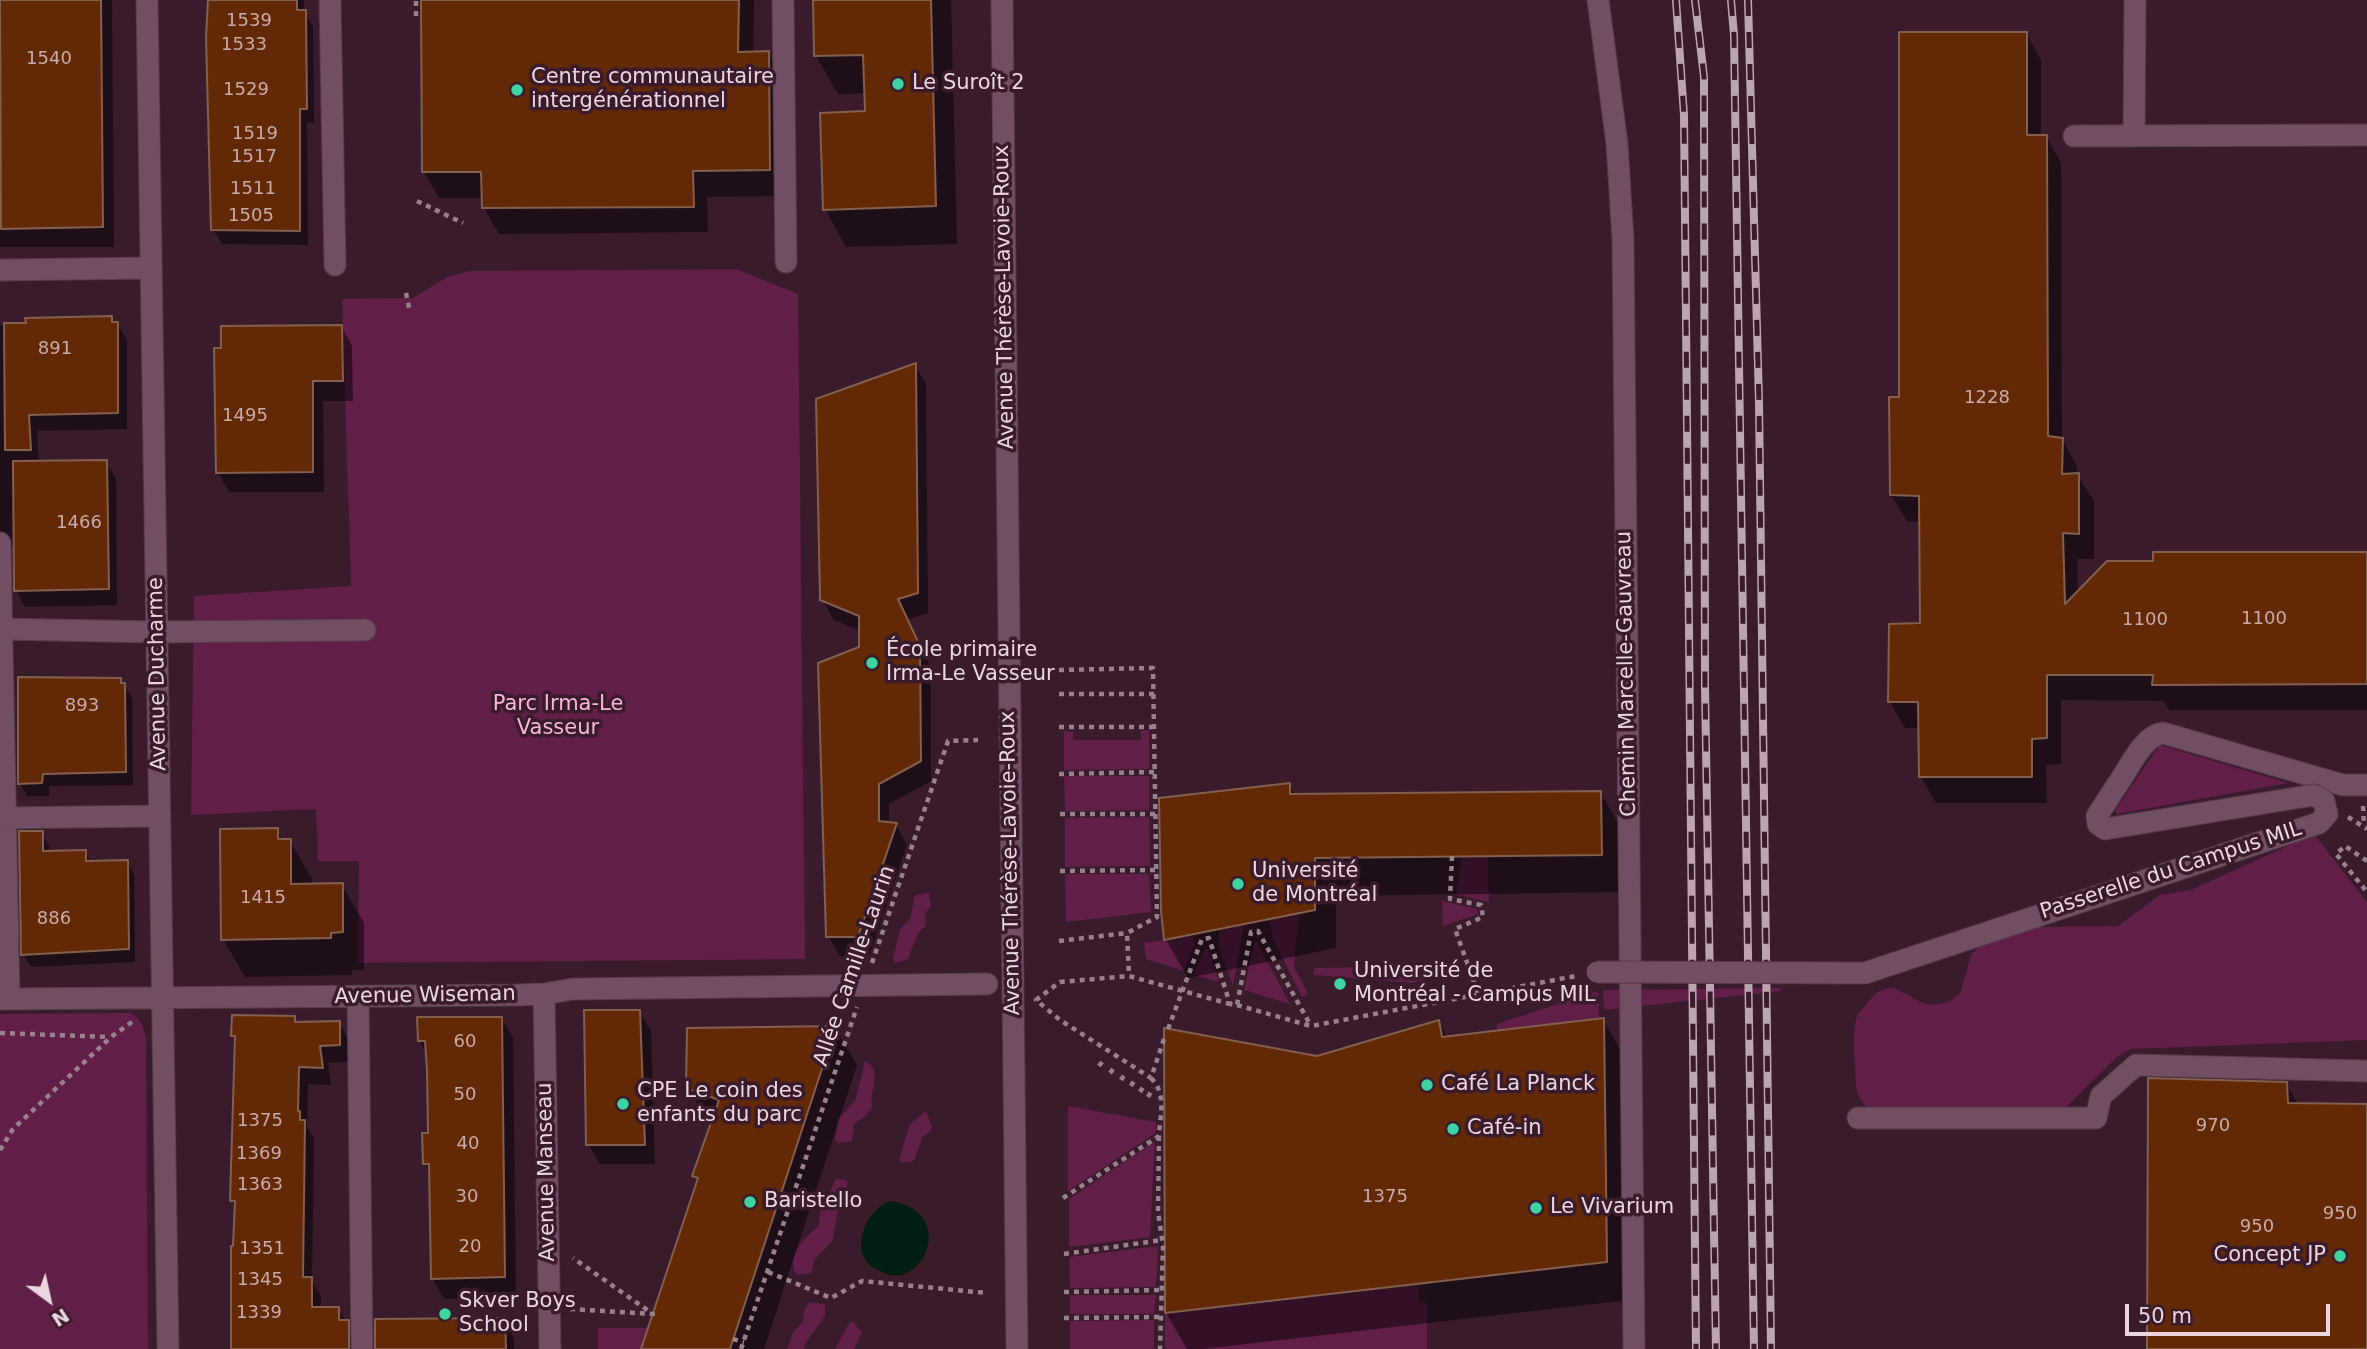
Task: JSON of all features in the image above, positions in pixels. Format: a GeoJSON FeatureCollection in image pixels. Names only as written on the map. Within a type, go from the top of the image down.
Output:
{"type":"FeatureCollection","features":[{"type":"Feature","properties":{"kind":"street","name":"Avenue Ducharme"},"geometry":{"type":"LineString","coordinates":[[147,0],[168,1349]]}},
{"type":"Feature","properties":{"kind":"street"},"geometry":{"type":"LineString","coordinates":[[330,0],[335,265]]}},
{"type":"Feature","properties":{"kind":"street"},"geometry":{"type":"LineString","coordinates":[[783,0],[786,262]]}},
{"type":"Feature","properties":{"kind":"street","name":"Avenue Thérèse-Lavoie-Roux"},"geometry":{"type":"LineString","coordinates":[[1002,0],[1017,1349]]}},
{"type":"Feature","properties":{"kind":"street","name":"Chemin Marcelle-Gauvreau"},"geometry":{"type":"LineString","coordinates":[[1598,0],[1617,144],[1623,240],[1634,1349]]}},
{"type":"Feature","properties":{"kind":"street"},"geometry":{"type":"LineString","coordinates":[[2134,135],[2135,0]]}},
{"type":"Feature","properties":{"kind":"street"},"geometry":{"type":"LineString","coordinates":[[2074,136],[2367,135]]}},
{"type":"Feature","properties":{"kind":"street"},"geometry":{"type":"LineString","coordinates":[[0,270],[151,268]]}},
{"type":"Feature","properties":{"kind":"street"},"geometry":{"type":"LineString","coordinates":[[0,543],[4,999]]}},
{"type":"Feature","properties":{"kind":"street"},"geometry":{"type":"LineString","coordinates":[[1,629],[157,632],[365,630]]}},
{"type":"Feature","properties":{"kind":"street","name":"Passerelle du Campus MIL"},"geometry":{"type":"LineString","coordinates":[[1597,972],[1865,973],[2319,823],[2327,814],[2324,801],[2314,795],[2105,829],[2098,824],[2097,816],[2146,742],[2154,735],[2163,733],[2343,785],[2367,785]]}},
{"type":"Feature","properties":{"kind":"street"},"geometry":{"type":"LineString","coordinates":[[3,818],[160,816]]}},
{"type":"Feature","properties":{"kind":"street","name":"Avenue Wiseman"},"geometry":{"type":"LineString","coordinates":[[4,999],[544,994],[573,989],[987,985]]}},
{"type":"Feature","properties":{"kind":"street","name":"Avenue Manseau"},"geometry":{"type":"LineString","coordinates":[[544,994],[550,1349]]}},
{"type":"Feature","properties":{"kind":"street"},"geometry":{"type":"LineString","coordinates":[[358,996],[362,1349]]}},
{"type":"Feature","properties":{"kind":"street"},"geometry":{"type":"LineString","coordinates":[[1858,1118],[2096,1118],[2101,1096],[2136,1065],[2367,1071]]}},
{"type":"Feature","properties":{"kind":"path"},"geometry":{"type":"LineString","coordinates":[[416,0],[416,16]]}},
{"type":"Feature","properties":{"kind":"path"},"geometry":{"type":"LineString","coordinates":[[417,201],[463,223]]}},
{"type":"Feature","properties":{"kind":"path"},"geometry":{"type":"LineString","coordinates":[[406,293],[410,312]]}},
{"type":"Feature","properties":{"kind":"path"},"geometry":{"type":"LineString","coordinates":[[1059,670],[1153,668],[1157,917],[1127,933],[1059,941]]}},
{"type":"Feature","properties":{"kind":"path"},"geometry":{"type":"LineString","coordinates":[[1059,694],[1154,694]]}},
{"type":"Feature","properties":{"kind":"path"},"geometry":{"type":"LineString","coordinates":[[1059,727],[1155,727]]}},
{"type":"Feature","properties":{"kind":"path","name":"Allée Camille-Laurin"},"geometry":{"type":"LineString","coordinates":[[741,1349],[768,1272],[857,986],[948,741],[978,740]]}},
{"type":"Feature","properties":{"kind":"path"},"geometry":{"type":"LineString","coordinates":[[1059,774],[1155,772]]}},
{"type":"Feature","properties":{"kind":"path"},"geometry":{"type":"LineString","coordinates":[[1060,814],[1155,814]]}},
{"type":"Feature","properties":{"kind":"path"},"geometry":{"type":"LineString","coordinates":[[2367,861],[2345,846],[2336,854],[2367,891]]}},
{"type":"Feature","properties":{"kind":"path"},"geometry":{"type":"LineString","coordinates":[[1452,856],[1450,899],[1481,905],[1483,917],[1455,929],[1478,993]]}},
{"type":"Feature","properties":{"kind":"path"},"geometry":{"type":"LineString","coordinates":[[1060,871],[1156,870]]}},
{"type":"Feature","properties":{"kind":"path"},"geometry":{"type":"LineString","coordinates":[[1237,1006],[1251,932],[1258,932],[1311,1026]]}},
{"type":"Feature","properties":{"kind":"path"},"geometry":{"type":"LineString","coordinates":[[1127,933],[1129,976]]}},
{"type":"Feature","properties":{"kind":"path"},"geometry":{"type":"LineString","coordinates":[[1168,1029],[1202,939],[1209,938],[1230,1004]]}},
{"type":"Feature","properties":{"kind":"path"},"geometry":{"type":"LineString","coordinates":[[1160,1349],[1162,1240],[1158,1212],[1162,1102],[1157,1084],[1060,1020],[1036,1000],[1060,982],[1129,976],[1311,1026],[1597,972]]}},
{"type":"Feature","properties":{"kind":"path"},"geometry":{"type":"LineString","coordinates":[[0,1150],[13,1129],[111,1037],[141,1015]]}},
{"type":"Feature","properties":{"kind":"path"},"geometry":{"type":"LineString","coordinates":[[0,1033],[111,1037]]}},
{"type":"Feature","properties":{"kind":"path"},"geometry":{"type":"LineString","coordinates":[[1151,1078],[1164,1039]]}},
{"type":"Feature","properties":{"kind":"path"},"geometry":{"type":"LineString","coordinates":[[1121,1080],[1125,1074]]}},
{"type":"Feature","properties":{"kind":"path"},"geometry":{"type":"LineString","coordinates":[[1131,1086],[1135,1079]]}},
{"type":"Feature","properties":{"kind":"path"},"geometry":{"type":"LineString","coordinates":[[1140,1092],[1145,1084]]}},
{"type":"Feature","properties":{"kind":"path"},"geometry":{"type":"LineString","coordinates":[[1148,1097],[1153,1088]]}},
{"type":"Feature","properties":{"kind":"path"},"geometry":{"type":"LineString","coordinates":[[1063,1198],[1159,1136]]}},
{"type":"Feature","properties":{"kind":"path"},"geometry":{"type":"LineString","coordinates":[[1064,1254],[1162,1240]]}},
{"type":"Feature","properties":{"kind":"path"},"geometry":{"type":"LineString","coordinates":[[569,1256],[653,1314],[570,1309]]}},
{"type":"Feature","properties":{"kind":"path"},"geometry":{"type":"LineString","coordinates":[[768,1272],[831,1298],[862,1281],[987,1293]]}},
{"type":"Feature","properties":{"kind":"path"},"geometry":{"type":"LineString","coordinates":[[1064,1292],[1160,1290]]}},
{"type":"Feature","properties":{"kind":"path"},"geometry":{"type":"LineString","coordinates":[[1064,1318],[1160,1317]]}},
{"type":"Feature","properties":{"kind":"path"},"geometry":{"type":"LineString","coordinates":[[733,1339],[744,1342]]}},
{"type":"Feature","properties":{"kind":"green space","name":"Parc Irma-Le Vasseur"},"geometry":{"type":"Polygon","coordinates":[[[736,269],[798,294],[805,959],[358,963],[359,861],[318,861],[316,809],[191,815],[194,596],[351,586],[342,299],[413,298],[447,277],[469,271],[736,269]]]}},
{"type":"Feature","properties":{"kind":"green space"},"geometry":{"type":"Polygon","coordinates":[[[1149,730],[1149,769],[1064,770],[1064,731],[1073,732],[1073,740],[1141,740],[1141,731],[1149,730]]]}},
{"type":"Feature","properties":{"kind":"green space"},"geometry":{"type":"Polygon","coordinates":[[[2159,746],[2288,783],[2117,814],[2115,810],[2159,746]]]}},
{"type":"Feature","properties":{"kind":"green space"},"geometry":{"type":"Polygon","coordinates":[[[1064,776],[1149,776],[1149,810],[1065,811],[1064,776]]]}},
{"type":"Feature","properties":{"kind":"green space"},"geometry":{"type":"Polygon","coordinates":[[[1149,817],[1150,866],[1065,867],[1065,818],[1149,817]]]}},
{"type":"Feature","properties":{"kind":"green space"},"geometry":{"type":"Polygon","coordinates":[[[2314,834],[2367,902],[2367,1040],[2130,1049],[2117,1057],[2064,1109],[1869,1110],[1860,1099],[1856,1085],[1855,1027],[1859,1013],[1878,992],[1887,988],[1896,989],[1932,1005],[1947,1002],[1961,991],[1971,955],[1977,948],[2038,927],[2118,926],[2160,895],[2191,890],[2314,834]]]}},
{"type":"Feature","properties":{"kind":"green space"},"geometry":{"type":"Polygon","coordinates":[[[1462,856],[1488,856],[1489,902],[1456,894],[1462,856]]]}},
{"type":"Feature","properties":{"kind":"green space"},"geometry":{"type":"Polygon","coordinates":[[[1065,874],[1149,874],[1151,912],[1066,922],[1065,874]]]}},
{"type":"Feature","properties":{"kind":"green space"},"geometry":{"type":"Polygon","coordinates":[[[929,892],[931,906],[925,914],[926,925],[917,935],[908,959],[895,963],[893,959],[900,929],[910,919],[915,895],[929,892]]]}},
{"type":"Feature","properties":{"kind":"green space"},"geometry":{"type":"Polygon","coordinates":[[[1442,901],[1477,909],[1478,914],[1443,926],[1442,901]]]}},
{"type":"Feature","properties":{"kind":"green space"},"geometry":{"type":"Polygon","coordinates":[[[1299,914],[1294,967],[1308,994],[1302,997],[1273,939],[1269,920],[1299,914]]]}},
{"type":"Feature","properties":{"kind":"green space"},"geometry":{"type":"Polygon","coordinates":[[[1244,925],[1233,986],[1219,948],[1219,930],[1244,925]]]}},
{"type":"Feature","properties":{"kind":"green space"},"geometry":{"type":"Polygon","coordinates":[[[1194,935],[1194,945],[1184,971],[1146,959],[1144,943],[1194,935]]]}},
{"type":"Feature","properties":{"kind":"green space"},"geometry":{"type":"Polygon","coordinates":[[[1255,940],[1257,942],[1290,1004],[1244,990],[1255,940]]]}},
{"type":"Feature","properties":{"kind":"green space"},"geometry":{"type":"Polygon","coordinates":[[[1205,948],[1209,950],[1219,982],[1194,975],[1205,948]]]}},
{"type":"Feature","properties":{"kind":"green space"},"geometry":{"type":"Polygon","coordinates":[[[1443,966],[1442,975],[1412,983],[1314,975],[1314,968],[1443,966]]]}},
{"type":"Feature","properties":{"kind":"green space"},"geometry":{"type":"Polygon","coordinates":[[[1780,988],[1780,991],[1604,1010],[1603,990],[1780,988]]]}},
{"type":"Feature","properties":{"kind":"green space"},"geometry":{"type":"Polygon","coordinates":[[[1598,991],[1599,1019],[1497,1031],[1497,1024],[1598,991]]]}},
{"type":"Feature","properties":{"kind":"green space"},"geometry":{"type":"Polygon","coordinates":[[[129,1013],[139,1020],[146,1039],[148,1349],[0,1349],[0,1014],[129,1013]]]}},
{"type":"Feature","properties":{"kind":"green space"},"geometry":{"type":"Polygon","coordinates":[[[865,1061],[871,1065],[875,1075],[872,1107],[865,1117],[854,1123],[852,1141],[838,1143],[835,1140],[838,1119],[855,1101],[865,1061]]]}},
{"type":"Feature","properties":{"kind":"green space"},"geometry":{"type":"Polygon","coordinates":[[[1068,1106],[1156,1122],[1156,1133],[1068,1191],[1068,1106]]]}},
{"type":"Feature","properties":{"kind":"green space"},"geometry":{"type":"Polygon","coordinates":[[[926,1111],[932,1127],[929,1133],[923,1136],[914,1161],[901,1163],[899,1160],[910,1124],[926,1111]]]}},
{"type":"Feature","properties":{"kind":"green space"},"geometry":{"type":"Polygon","coordinates":[[[1155,1141],[1150,1237],[1069,1247],[1069,1199],[1155,1141]]]}},
{"type":"Feature","properties":{"kind":"green space"},"geometry":{"type":"Polygon","coordinates":[[[836,1179],[846,1180],[848,1183],[837,1213],[833,1240],[814,1260],[811,1273],[796,1275],[793,1260],[795,1253],[819,1225],[820,1211],[836,1179]]]}},
{"type":"Feature","properties":{"kind":"green space"},"geometry":{"type":"Polygon","coordinates":[[[1158,1246],[1156,1287],[1070,1288],[1069,1257],[1158,1246]]]}},
{"type":"Feature","properties":{"kind":"green space"},"geometry":{"type":"Polygon","coordinates":[[[1418,1285],[1419,1303],[1427,1303],[1427,1349],[1165,1349],[1165,1313],[1418,1285]]]}},
{"type":"Feature","properties":{"kind":"green space"},"geometry":{"type":"Polygon","coordinates":[[[1070,1295],[1156,1295],[1154,1314],[1070,1314],[1070,1295]]]}},
{"type":"Feature","properties":{"kind":"green space"},"geometry":{"type":"Polygon","coordinates":[[[810,1302],[825,1304],[825,1316],[804,1349],[787,1349],[793,1332],[803,1322],[804,1310],[810,1302]]]}},
{"type":"Feature","properties":{"kind":"green space"},"geometry":{"type":"Polygon","coordinates":[[[1154,1320],[1154,1349],[1070,1349],[1070,1321],[1154,1320]]]}},
{"type":"Feature","properties":{"kind":"green space"},"geometry":{"type":"Polygon","coordinates":[[[850,1322],[862,1332],[854,1349],[835,1349],[850,1322]]]}},
{"type":"Feature","properties":{"kind":"green space"},"geometry":{"type":"Polygon","coordinates":[[[598,1328],[648,1328],[641,1349],[598,1349],[598,1328]]]}},
{"type":"Feature","properties":{"kind":"shaded area"},"geometry":{"type":"Polygon","coordinates":[[[890,1201],[911,1208],[924,1219],[929,1233],[927,1248],[921,1261],[910,1271],[897,1275],[872,1267],[866,1261],[861,1243],[870,1217],[890,1201]]]}},
{"type":"Feature","properties":{"kind":"building"},"geometry":{"type":"Polygon","coordinates":[[[0,0],[101,0],[103,227],[1,229],[0,0]]]}},
{"type":"Feature","properties":{"kind":"building"},"geometry":{"type":"Polygon","coordinates":[[[208,0],[297,0],[297,10],[306,10],[307,109],[300,109],[300,231],[211,230],[206,37],[208,0]]]}},
{"type":"Feature","properties":{"kind":"building"},"geometry":{"type":"Polygon","coordinates":[[[421,0],[739,0],[738,52],[769,51],[770,170],[693,171],[694,207],[482,208],[481,172],[422,172],[421,0]]]}},
{"type":"Feature","properties":{"kind":"building","name":"Le Suroît 2"},"geometry":{"type":"Polygon","coordinates":[[[813,0],[931,0],[936,206],[823,210],[820,113],[865,111],[863,55],[814,56],[813,0]]]}},
{"type":"Feature","properties":{"kind":"building"},"geometry":{"type":"Polygon","coordinates":[[[1899,32],[2027,32],[2027,135],[2047,135],[2048,436],[2063,438],[2062,474],[2079,473],[2079,534],[2063,533],[2065,604],[2107,561],[2153,561],[2153,552],[2367,552],[2367,684],[2152,685],[2153,675],[2047,675],[2047,738],[2032,739],[2032,777],[1919,777],[1918,702],[1888,702],[1889,624],[1920,623],[1919,496],[1890,495],[1889,397],[1899,397],[1899,32]]]}},
{"type":"Feature","properties":{"kind":"building"},"geometry":{"type":"Polygon","coordinates":[[[112,316],[112,322],[118,322],[118,413],[29,415],[31,450],[5,450],[4,323],[26,323],[25,318],[112,316]]]}},
{"type":"Feature","properties":{"kind":"building"},"geometry":{"type":"Polygon","coordinates":[[[342,325],[343,381],[313,381],[313,472],[216,473],[214,348],[221,348],[221,326],[342,325]]]}},
{"type":"Feature","properties":{"kind":"building"},"geometry":{"type":"Polygon","coordinates":[[[916,363],[918,593],[898,599],[920,646],[921,761],[879,784],[879,821],[897,823],[858,937],[826,937],[818,663],[859,647],[859,616],[820,600],[816,399],[916,363]]]}},
{"type":"Feature","properties":{"kind":"building"},"geometry":{"type":"Polygon","coordinates":[[[107,460],[109,589],[14,591],[13,461],[107,460]]]}},
{"type":"Feature","properties":{"kind":"building"},"geometry":{"type":"Polygon","coordinates":[[[18,677],[121,678],[121,683],[125,683],[126,772],[43,774],[42,783],[18,784],[18,677]]]}},
{"type":"Feature","properties":{"kind":"building","name":"Université de Montréal"},"geometry":{"type":"Polygon","coordinates":[[[1290,783],[1290,794],[1601,791],[1602,855],[1315,858],[1315,910],[1164,940],[1159,798],[1290,783]]]}},
{"type":"Feature","properties":{"kind":"building"},"geometry":{"type":"Polygon","coordinates":[[[278,828],[278,839],[291,839],[291,884],[343,883],[343,932],[331,933],[331,938],[221,940],[220,829],[278,828]]]}},
{"type":"Feature","properties":{"kind":"building"},"geometry":{"type":"Polygon","coordinates":[[[19,831],[43,831],[43,851],[86,850],[86,861],[128,860],[129,949],[21,955],[19,831]]]}},
{"type":"Feature","properties":{"kind":"building"},"geometry":{"type":"Polygon","coordinates":[[[584,1010],[640,1010],[645,1145],[586,1145],[584,1010]]]}},
{"type":"Feature","properties":{"kind":"building"},"geometry":{"type":"Polygon","coordinates":[[[232,1015],[295,1016],[295,1022],[340,1021],[340,1045],[320,1046],[323,1068],[299,1067],[298,1111],[300,1120],[305,1120],[303,1277],[312,1277],[312,1307],[339,1307],[339,1320],[349,1320],[349,1349],[231,1349],[231,1246],[235,1201],[230,1201],[235,1036],[231,1036],[232,1015]]]}},
{"type":"Feature","properties":{"kind":"building"},"geometry":{"type":"Polygon","coordinates":[[[417,1017],[502,1017],[505,1277],[431,1279],[429,1164],[423,1164],[422,1133],[428,1133],[427,1070],[425,1041],[418,1041],[417,1017]]]}},
{"type":"Feature","properties":{"kind":"building"},"geometry":{"type":"Polygon","coordinates":[[[1604,1018],[1607,1262],[1165,1313],[1164,1028],[1317,1056],[1439,1020],[1442,1037],[1604,1018]]]}},
{"type":"Feature","properties":{"kind":"building"},"geometry":{"type":"Polygon","coordinates":[[[836,1026],[730,1349],[641,1349],[698,1178],[692,1176],[719,1100],[686,1088],[687,1028],[836,1026]]]}},
{"type":"Feature","properties":{"kind":"building"},"geometry":{"type":"Polygon","coordinates":[[[2148,1078],[2287,1082],[2288,1103],[2367,1104],[2367,1349],[2147,1349],[2148,1078]]]}},
{"type":"Feature","properties":{"kind":"building"},"geometry":{"type":"Polygon","coordinates":[[[505,1318],[506,1349],[375,1349],[375,1319],[505,1318]]]}},
{"type":"Feature","properties":{"kind":"railway"},"geometry":{"type":"LineString","coordinates":[[1676,0],[1684,115],[1696,1349]]}},
{"type":"Feature","properties":{"kind":"railway"},"geometry":{"type":"LineString","coordinates":[[1695,0],[1704,77],[1705,687],[1716,1349]]}},
{"type":"Feature","properties":{"kind":"railway"},"geometry":{"type":"LineString","coordinates":[[1731,0],[1734,35],[1754,1349]]}},
{"type":"Feature","properties":{"kind":"railway"},"geometry":{"type":"LineString","coordinates":[[1748,0],[1759,402],[1771,1349]]}},
{"type":"Feature","properties":{"kind":"place","name":"Le Suroît 2"},"geometry":{"type":"Point","coordinates":[898,84]}},
{"type":"Feature","properties":{"kind":"place","name":"Centre communautaire intergénérationnel"},"geometry":{"type":"Point","coordinates":[517,90]}},
{"type":"Feature","properties":{"kind":"place","name":"École primaire Irma-Le Vasseur"},"geometry":{"type":"Point","coordinates":[872,663]}},
{"type":"Feature","properties":{"kind":"place","name":"Université de Montréal"},"geometry":{"type":"Point","coordinates":[1238,884]}},
{"type":"Feature","properties":{"kind":"place","name":"Université de Montréal - Campus MIL"},"geometry":{"type":"Point","coordinates":[1340,984]}},
{"type":"Feature","properties":{"kind":"place","name":"Café La Planck"},"geometry":{"type":"Point","coordinates":[1427,1085]}},
{"type":"Feature","properties":{"kind":"place","name":"CPE Le coin des enfants du parc"},"geometry":{"type":"Point","coordinates":[623,1104]}},
{"type":"Feature","properties":{"kind":"place","name":"Café-in"},"geometry":{"type":"Point","coordinates":[1453,1129]}},
{"type":"Feature","properties":{"kind":"place","name":"Baristello"},"geometry":{"type":"Point","coordinates":[750,1202]}},
{"type":"Feature","properties":{"kind":"place","name":"Le Vivarium"},"geometry":{"type":"Point","coordinates":[1536,1208]}},
{"type":"Feature","properties":{"kind":"place","name":"Concept JP"},"geometry":{"type":"Point","coordinates":[2340,1256]}},
{"type":"Feature","properties":{"kind":"place","name":"Skver Boys School"},"geometry":{"type":"Point","coordinates":[445,1314]}}]}
